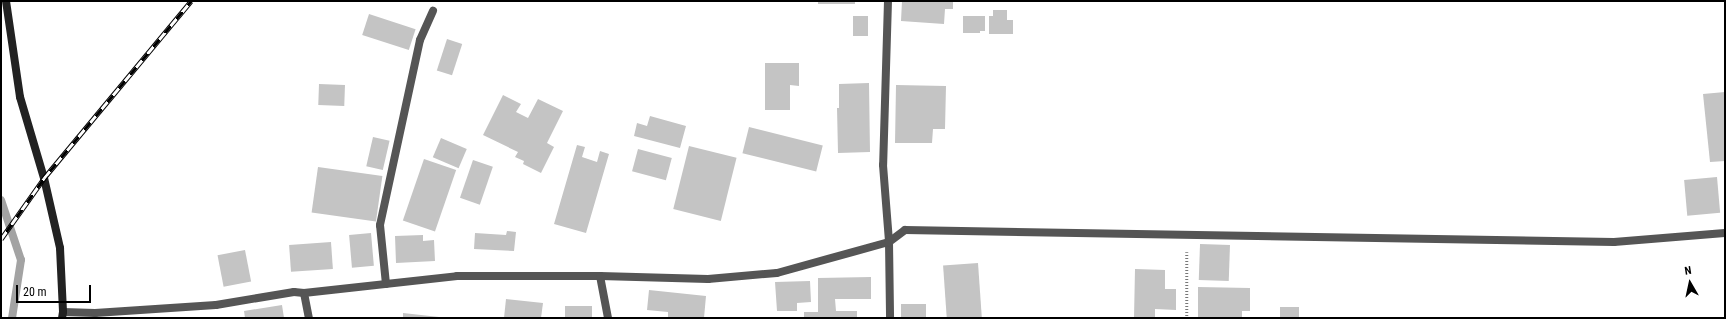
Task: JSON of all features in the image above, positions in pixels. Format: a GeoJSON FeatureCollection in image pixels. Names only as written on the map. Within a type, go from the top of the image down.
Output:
{"type":"FeatureCollection","features":[{"type":"Feature","properties":{"kind":"street"},"geometry":{"type":"LineString","coordinates":[[1,3],[5,1],[20,97],[44,178],[60,248],[63,315],[216,304],[294,292],[304,293],[457,276],[600,276],[708,279],[777,273],[889,242],[906,230],[1614,242],[1725,233]]}},
{"type":"Feature","properties":{"kind":"street"},"geometry":{"type":"LineString","coordinates":[[888,1],[883,165],[889,242],[890,318]]}},
{"type":"Feature","properties":{"kind":"street"},"geometry":{"type":"LineString","coordinates":[[386,284],[380,225],[420,40],[433,11]]}},
{"type":"Feature","properties":{"kind":"street"},"geometry":{"type":"LineString","coordinates":[[600,276],[608,318]]}},
{"type":"Feature","properties":{"kind":"street"},"geometry":{"type":"LineString","coordinates":[[304,293],[309,318]]}},
{"type":"Feature","properties":{"kind":"path"},"geometry":{"type":"LineString","coordinates":[[1187,235],[1187,318]]}},
{"type":"Feature","properties":{"kind":"building"},"geometry":{"type":"Polygon","coordinates":[[[818,1],[855,1],[855,4],[818,4],[818,1]]]}},
{"type":"Feature","properties":{"kind":"building"},"geometry":{"type":"Polygon","coordinates":[[[902,1],[953,1],[953,9],[945,9],[944,24],[901,21],[902,1]]]}},
{"type":"Feature","properties":{"kind":"building"},"geometry":{"type":"Polygon","coordinates":[[[993,10],[1007,10],[1007,20],[1013,20],[1013,34],[989,34],[989,16],[993,16],[993,10]]]}},
{"type":"Feature","properties":{"kind":"building"},"geometry":{"type":"Polygon","coordinates":[[[369,14],[416,29],[409,50],[362,35],[369,14]]]}},
{"type":"Feature","properties":{"kind":"building"},"geometry":{"type":"Polygon","coordinates":[[[853,16],[868,16],[868,36],[853,36],[853,16]]]}},
{"type":"Feature","properties":{"kind":"building"},"geometry":{"type":"Polygon","coordinates":[[[963,16],[985,16],[985,31],[980,31],[980,33],[963,33],[963,16]]]}},
{"type":"Feature","properties":{"kind":"building"},"geometry":{"type":"Polygon","coordinates":[[[447,39],[462,44],[452,75],[437,70],[447,39]]]}},
{"type":"Feature","properties":{"kind":"building"},"geometry":{"type":"Polygon","coordinates":[[[765,63],[799,63],[799,86],[790,85],[790,110],[765,110],[765,63]]]}},
{"type":"Feature","properties":{"kind":"building"},"geometry":{"type":"Polygon","coordinates":[[[869,83],[870,152],[838,153],[837,108],[839,108],[839,84],[869,83]]]}},
{"type":"Feature","properties":{"kind":"building"},"geometry":{"type":"Polygon","coordinates":[[[319,84],[345,85],[344,106],[318,105],[319,84]]]}},
{"type":"Feature","properties":{"kind":"building"},"geometry":{"type":"Polygon","coordinates":[[[896,85],[946,86],[945,129],[933,129],[932,143],[895,143],[896,85]]]}},
{"type":"Feature","properties":{"kind":"building"},"geometry":{"type":"Polygon","coordinates":[[[1725,92],[1725,161],[1710,162],[1703,94],[1725,92]]]}},
{"type":"Feature","properties":{"kind":"building"},"geometry":{"type":"Polygon","coordinates":[[[503,95],[521,104],[516,112],[528,118],[538,99],[563,111],[547,143],[554,147],[541,173],[523,164],[524,161],[515,157],[518,152],[483,135],[503,95]]]}},
{"type":"Feature","properties":{"kind":"building"},"geometry":{"type":"Polygon","coordinates":[[[650,116],[686,126],[680,148],[634,136],[637,123],[647,126],[650,116]]]}},
{"type":"Feature","properties":{"kind":"building"},"geometry":{"type":"Polygon","coordinates":[[[749,127],[823,145],[816,172],[742,153],[749,127]]]}},
{"type":"Feature","properties":{"kind":"building"},"geometry":{"type":"Polygon","coordinates":[[[373,137],[390,141],[383,170],[366,166],[373,137]]]}},
{"type":"Feature","properties":{"kind":"building"},"geometry":{"type":"Polygon","coordinates":[[[441,138],[467,149],[459,168],[433,157],[441,138]]]}},
{"type":"Feature","properties":{"kind":"building"},"geometry":{"type":"Polygon","coordinates":[[[577,145],[585,147],[582,157],[597,162],[600,151],[609,154],[586,233],[554,224],[577,145]]]}},
{"type":"Feature","properties":{"kind":"building"},"geometry":{"type":"Polygon","coordinates":[[[689,146],[737,158],[721,221],[673,209],[689,146]]]}},
{"type":"Feature","properties":{"kind":"building"},"geometry":{"type":"Polygon","coordinates":[[[638,149],[672,158],[666,180],[632,171],[638,149]]]}},
{"type":"Feature","properties":{"kind":"building"},"geometry":{"type":"Polygon","coordinates":[[[424,159],[456,170],[435,232],[403,220],[424,159]]]}},
{"type":"Feature","properties":{"kind":"building"},"geometry":{"type":"Polygon","coordinates":[[[473,160],[493,167],[480,205],[460,198],[473,160]]]}},
{"type":"Feature","properties":{"kind":"building"},"geometry":{"type":"Polygon","coordinates":[[[318,167],[382,176],[376,222],[312,213],[318,167]]]}},
{"type":"Feature","properties":{"kind":"building"},"geometry":{"type":"Polygon","coordinates":[[[1717,177],[1720,213],[1687,216],[1684,180],[1717,177]]]}},
{"type":"Feature","properties":{"kind":"building"},"geometry":{"type":"Polygon","coordinates":[[[507,231],[516,232],[514,251],[474,249],[475,233],[506,235],[507,231]]]}},
{"type":"Feature","properties":{"kind":"building"},"geometry":{"type":"Polygon","coordinates":[[[371,233],[374,266],[352,268],[349,235],[371,233]]]}},
{"type":"Feature","properties":{"kind":"building"},"geometry":{"type":"Polygon","coordinates":[[[423,235],[423,241],[434,240],[435,261],[396,263],[395,236],[423,235]]]}},
{"type":"Feature","properties":{"kind":"building"},"geometry":{"type":"Polygon","coordinates":[[[331,242],[333,269],[291,272],[289,245],[331,242]]]}},
{"type":"Feature","properties":{"kind":"building"},"geometry":{"type":"Polygon","coordinates":[[[1200,244],[1230,245],[1229,281],[1199,280],[1200,244]]]}},
{"type":"Feature","properties":{"kind":"building"},"geometry":{"type":"Polygon","coordinates":[[[245,250],[251,281],[224,287],[218,255],[245,250]]]}},
{"type":"Feature","properties":{"kind":"building"},"geometry":{"type":"Polygon","coordinates":[[[978,263],[982,318],[947,318],[943,265],[978,263]]]}},
{"type":"Feature","properties":{"kind":"building"},"geometry":{"type":"Polygon","coordinates":[[[1135,269],[1165,270],[1165,289],[1176,289],[1176,310],[1155,309],[1155,318],[1134,318],[1135,269]]]}},
{"type":"Feature","properties":{"kind":"building"},"geometry":{"type":"Polygon","coordinates":[[[871,277],[871,299],[835,299],[836,311],[857,311],[857,318],[804,318],[804,312],[818,312],[818,278],[871,277]]]}},
{"type":"Feature","properties":{"kind":"building"},"geometry":{"type":"Polygon","coordinates":[[[810,281],[811,302],[797,303],[797,311],[777,311],[775,282],[810,281]]]}},
{"type":"Feature","properties":{"kind":"building"},"geometry":{"type":"Polygon","coordinates":[[[1198,287],[1250,288],[1250,311],[1242,311],[1242,318],[1198,318],[1198,287]]]}},
{"type":"Feature","properties":{"kind":"building"},"geometry":{"type":"Polygon","coordinates":[[[649,290],[706,296],[704,318],[668,318],[668,312],[647,310],[649,290]]]}},
{"type":"Feature","properties":{"kind":"building"},"geometry":{"type":"Polygon","coordinates":[[[506,299],[543,303],[541,318],[504,318],[506,299]]]}},
{"type":"Feature","properties":{"kind":"building"},"geometry":{"type":"Polygon","coordinates":[[[901,304],[926,304],[926,318],[901,318],[901,304]]]}},
{"type":"Feature","properties":{"kind":"building"},"geometry":{"type":"Polygon","coordinates":[[[282,305],[284,318],[245,318],[244,311],[282,305]]]}},
{"type":"Feature","properties":{"kind":"building"},"geometry":{"type":"Polygon","coordinates":[[[565,306],[592,306],[592,318],[565,318],[565,306]]]}},
{"type":"Feature","properties":{"kind":"building"},"geometry":{"type":"Polygon","coordinates":[[[1280,307],[1299,307],[1299,318],[1280,318],[1280,307]]]}},
{"type":"Feature","properties":{"kind":"building"},"geometry":{"type":"Polygon","coordinates":[[[403,313],[439,317],[439,318],[403,318],[403,313]]]}},
{"type":"Feature","properties":{"kind":"waterway"},"geometry":{"type":"LineString","coordinates":[[1,200],[21,260],[12,318]]}},
{"type":"Feature","properties":{"kind":"railway"},"geometry":{"type":"LineString","coordinates":[[1,239],[44,178],[191,1]]}}]}
